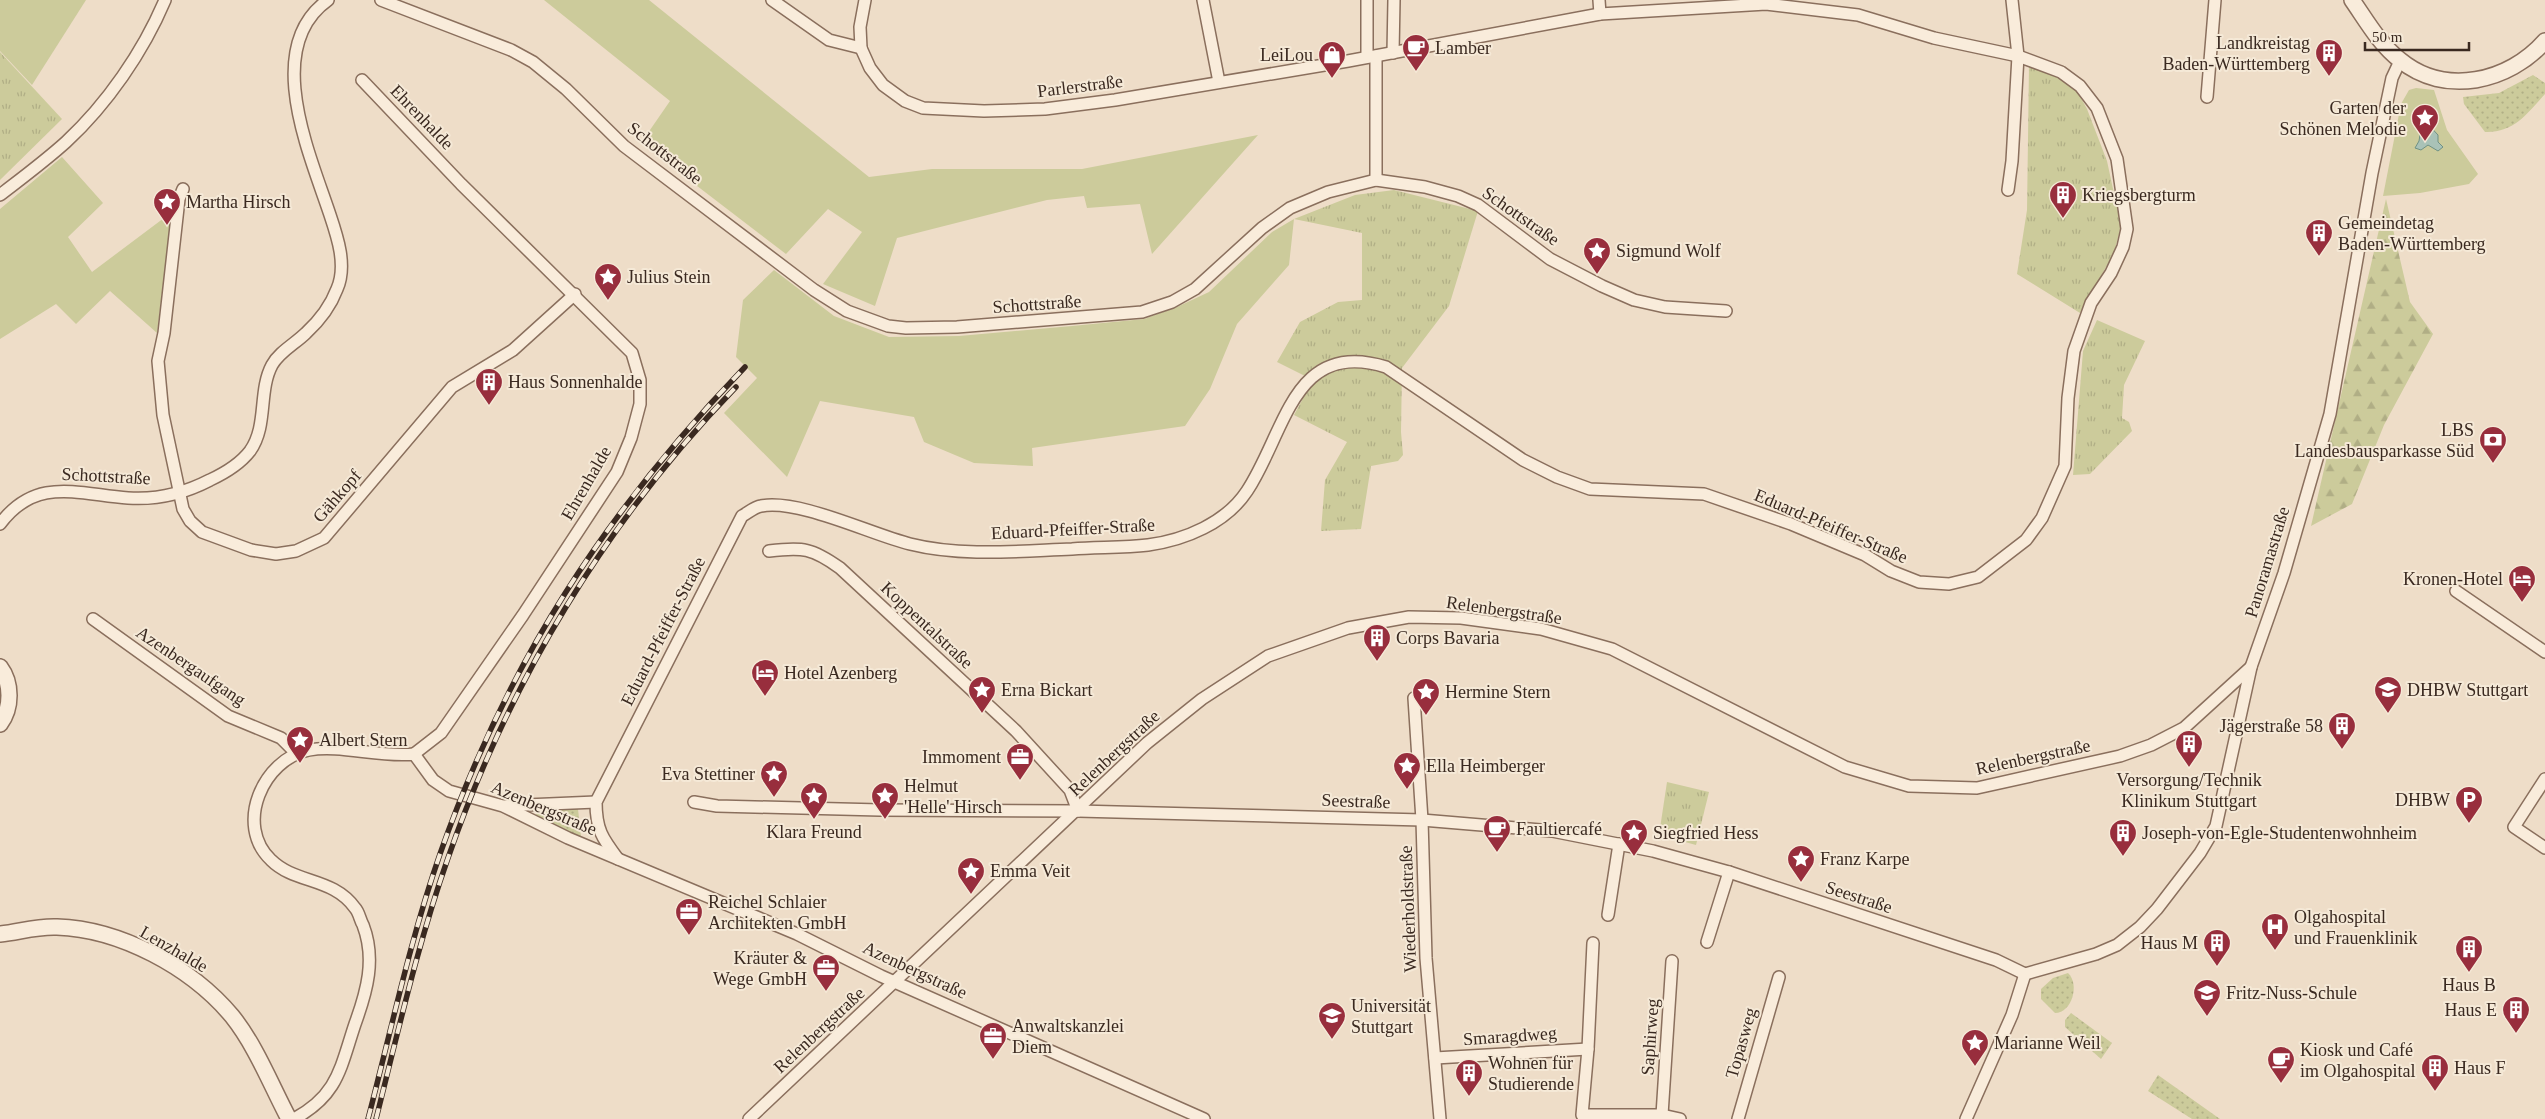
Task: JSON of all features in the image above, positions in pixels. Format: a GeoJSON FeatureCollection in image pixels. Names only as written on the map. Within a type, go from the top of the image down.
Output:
{"type":"FeatureCollection","features":[{"type":"Feature","properties":{"kind":"street"},"geometry":{"type":"LineString","coordinates":[[0,195],[66,142],[90,116],[137,53],[165,0]]}},
{"type":"Feature","properties":{"kind":"street","name":"Schottstraße"},"geometry":{"type":"LineString","coordinates":[[0,524],[8,513],[28,498],[48,490],[75,491],[129,498],[179,494],[230,470],[251,450],[260,429],[263,393],[272,364],[307,332],[325,311],[338,287],[341,257],[302,132],[293,77],[302,28],[311,14],[328,0]]}},
{"type":"Feature","properties":{"kind":"street","name":"Schottstraße"},"geometry":{"type":"LineString","coordinates":[[381,0],[512,50],[533,62],[566,89],[624,146],[814,290],[847,311],[888,326],[957,327],[1142,312],[1186,295],[1205,281],[1262,228],[1290,208],[1328,192],[1376,180],[1425,187],[1478,205],[1550,259],[1634,300],[1665,307],[1726,311]]}},
{"type":"Feature","properties":{"kind":"street"},"geometry":{"type":"LineString","coordinates":[[772,0],[829,40],[862,48]]}},
{"type":"Feature","properties":{"kind":"street","name":"Parlerstraße"},"geometry":{"type":"LineString","coordinates":[[865,0],[860,27],[862,48],[870,68],[883,85],[905,100],[923,108],[984,111],[1045,109],[1115,100],[1372,56]]}},
{"type":"Feature","properties":{"kind":"street"},"geometry":{"type":"LineString","coordinates":[[1203,0],[1219,82]]}},
{"type":"Feature","properties":{"kind":"street"},"geometry":{"type":"LineString","coordinates":[[1367,0],[1372,56],[1376,180]]}},
{"type":"Feature","properties":{"kind":"street"},"geometry":{"type":"LineString","coordinates":[[1393,53],[1394,0]]}},
{"type":"Feature","properties":{"kind":"street"},"geometry":{"type":"LineString","coordinates":[[1599,0],[1600,14]]}},
{"type":"Feature","properties":{"kind":"street"},"geometry":{"type":"LineString","coordinates":[[2008,190],[2012,161],[2018,56],[2012,0]]}},
{"type":"Feature","properties":{"kind":"street"},"geometry":{"type":"LineString","coordinates":[[2208,97],[2216,0]]}},
{"type":"Feature","properties":{"kind":"street"},"geometry":{"type":"LineString","coordinates":[[2352,0],[2386,46],[2400,61],[2428,75],[2453,81],[2493,77],[2515,67],[2533,55],[2545,41]]}},
{"type":"Feature","properties":{"kind":"street","name":"Eduard-Pfeiffer-Straße"},"geometry":{"type":"LineString","coordinates":[[618,859],[603,840],[596,824],[596,802],[742,516],[759,506],[777,504],[811,512],[912,544],[959,551],[1021,551],[1148,545],[1183,537],[1223,518],[1247,492],[1306,380],[1328,365],[1346,360],[1365,360],[1386,367],[1523,460],[1557,477],[1590,489],[1704,494],[1791,524],[1865,555],[1891,571],[1919,582],[1949,584],[1978,576],[2006,556],[2031,532],[2042,518],[2065,466],[2068,398],[2074,351],[2091,303],[2111,272],[2123,247],[2127,229],[2117,159],[2097,108],[2080,86],[2061,72],[2018,56],[1934,38],[1858,15],[1766,4],[1600,14],[1372,56]]}},
{"type":"Feature","properties":{"kind":"street","name":"Panoramastraße"},"geometry":{"type":"LineString","coordinates":[[2026,974],[2096,954],[2117,945],[2140,927],[2157,909],[2200,853],[2216,826],[2251,667],[2284,573],[2330,414],[2372,173],[2392,78],[2400,61]]}},
{"type":"Feature","properties":{"kind":"street","name":"Ehrenhalde"},"geometry":{"type":"LineString","coordinates":[[362,80],[461,184],[632,353],[640,380],[640,404],[631,438],[617,472],[518,623],[442,733],[414,754]]}},
{"type":"Feature","properties":{"kind":"street","name":"Gähkopf"},"geometry":{"type":"LineString","coordinates":[[183,189],[180,200],[164,333],[158,361],[163,415],[179,494],[190,521],[202,532],[251,550],[276,554],[296,551],[324,538],[452,387],[513,350],[574,294]]}},
{"type":"Feature","properties":{"kind":"street","name":"Koppentalstraße"},"geometry":{"type":"LineString","coordinates":[[769,551],[799,547],[822,555],[840,568],[1016,731],[1070,790],[1078,811]]}},
{"type":"Feature","properties":{"kind":"street"},"geometry":{"type":"LineString","coordinates":[[2456,591],[2545,652]]}},
{"type":"Feature","properties":{"kind":"street","name":"Relenbergstraße"},"geometry":{"type":"LineString","coordinates":[[749,1119],[1078,811],[1146,743],[1202,698],[1268,656],[1348,628],[1409,617],[1461,618],[1541,629],[1612,649],[1845,767],[1910,786],[1977,788],[2120,756],[2151,745],[2184,728],[2251,667]]}},
{"type":"Feature","properties":{"kind":"street","name":"Azenbergaufgang"},"geometry":{"type":"LineString","coordinates":[[93,619],[228,716],[281,738],[296,753]]}},
{"type":"Feature","properties":{"kind":"street"},"geometry":{"type":"LineString","coordinates":[[0,667],[9,686],[9,704],[0,724]]}},
{"type":"Feature","properties":{"kind":"street","name":"Wiederholdstraße"},"geometry":{"type":"LineString","coordinates":[[1414,698],[1422,820],[1426,958],[1440,1119]]}},
{"type":"Feature","properties":{"kind":"street"},"geometry":{"type":"LineString","coordinates":[[294,1119],[323,1100],[335,1084],[368,987],[370,955],[365,931],[356,908],[339,892],[321,882],[288,872],[270,859],[258,839],[254,816],[260,791],[270,774],[282,761],[296,753],[311,750],[397,756],[414,754]]}},
{"type":"Feature","properties":{"kind":"street","name":"Azenbergstraße"},"geometry":{"type":"LineString","coordinates":[[414,754],[433,780],[450,791],[503,806],[618,859],[797,934],[896,981],[1204,1119]]}},
{"type":"Feature","properties":{"kind":"street"},"geometry":{"type":"LineString","coordinates":[[2545,779],[2514,827],[2545,848]]}},
{"type":"Feature","properties":{"kind":"street"},"geometry":{"type":"LineString","coordinates":[[503,806],[596,802]]}},
{"type":"Feature","properties":{"kind":"street","name":"Seestraße"},"geometry":{"type":"LineString","coordinates":[[694,802],[717,806],[880,810],[1078,811],[1422,820],[1552,831],[1619,844],[1728,872],[1996,960],[2026,974]]}},
{"type":"Feature","properties":{"kind":"street"},"geometry":{"type":"LineString","coordinates":[[1608,915],[1619,844]]}},
{"type":"Feature","properties":{"kind":"street"},"geometry":{"type":"LineString","coordinates":[[1707,942],[1728,872]]}},
{"type":"Feature","properties":{"kind":"street","name":"Lenzhalde"},"geometry":{"type":"LineString","coordinates":[[0,934],[35,928],[78,928],[126,943],[180,970],[200,984],[233,1017],[248,1039],[289,1119]]}},
{"type":"Feature","properties":{"kind":"street"},"geometry":{"type":"LineString","coordinates":[[1593,943],[1588,1049],[1582,1115],[1662,1115],[1680,1119]]}},
{"type":"Feature","properties":{"kind":"street","name":"Saphirweg"},"geometry":{"type":"LineString","coordinates":[[1662,1115],[1672,961]]}},
{"type":"Feature","properties":{"kind":"street"},"geometry":{"type":"LineString","coordinates":[[1966,1119],[2012,1015],[2026,974]]}},
{"type":"Feature","properties":{"kind":"street","name":"Topasweg"},"geometry":{"type":"LineString","coordinates":[[1738,1119],[1779,977]]}},
{"type":"Feature","properties":{"kind":"street","name":"Smaragdweg"},"geometry":{"type":"LineString","coordinates":[[1435,1058],[1588,1049]]}},
{"type":"Feature","properties":{"kind":"green space"},"geometry":{"type":"Polygon","coordinates":[[[0,0],[86,0],[32,85],[0,51],[0,0]]]}},
{"type":"Feature","properties":{"kind":"green space"},"geometry":{"type":"Polygon","coordinates":[[[544,0],[649,0],[869,177],[932,169],[1082,169],[1258,135],[1152,254],[1140,204],[1087,208],[1084,196],[1047,200],[897,238],[875,306],[823,284],[862,232],[828,209],[786,254],[641,143],[670,101],[544,0]]]}},
{"type":"Feature","properties":{"kind":"green space"},"geometry":{"type":"Polygon","coordinates":[[[0,52],[62,119],[0,180],[0,52]]]}},
{"type":"Feature","properties":{"kind":"green space"},"geometry":{"type":"Polygon","coordinates":[[[2029,66],[2058,74],[2076,89],[2087,109],[2107,161],[2121,226],[2114,253],[2080,313],[2017,274],[2027,210],[2029,66]]]}},
{"type":"Feature","properties":{"kind":"green space"},"geometry":{"type":"Polygon","coordinates":[[[2533,75],[2545,83],[2545,94],[2532,109],[2512,126],[2485,132],[2464,104],[2463,97],[2499,93],[2533,75]]]}},
{"type":"Feature","properties":{"kind":"green space","name":"Garten der Schönen Melodie"},"geometry":{"type":"Polygon","coordinates":[[[2416,88],[2434,90],[2447,130],[2478,174],[2469,184],[2420,193],[2383,196],[2401,104],[2409,90],[2416,88]]]}},
{"type":"Feature","properties":{"kind":"green space"},"geometry":{"type":"Polygon","coordinates":[[[62,157],[103,203],[68,237],[92,272],[172,212],[157,333],[110,291],[76,324],[56,304],[0,339],[0,209],[62,157]]]}},
{"type":"Feature","properties":{"kind":"green space"},"geometry":{"type":"Polygon","coordinates":[[[1394,190],[1478,211],[1449,306],[1402,368],[1401,432],[1403,455],[1398,461],[1371,466],[1361,529],[1321,531],[1325,480],[1347,442],[1294,415],[1313,380],[1277,362],[1300,322],[1338,302],[1362,300],[1362,233],[1294,219],[1355,195],[1394,190]]]}},
{"type":"Feature","properties":{"kind":"green space"},"geometry":{"type":"Polygon","coordinates":[[[2386,199],[2410,302],[2433,334],[2384,425],[2352,504],[2311,526],[2386,199]]]}},
{"type":"Feature","properties":{"kind":"green space"},"geometry":{"type":"Polygon","coordinates":[[[1294,219],[1289,265],[1237,324],[1210,389],[1185,426],[1032,448],[1033,466],[974,463],[924,442],[914,417],[820,401],[787,477],[724,413],[757,378],[736,357],[743,300],[774,270],[834,316],[889,337],[959,336],[1144,319],[1177,307],[1209,292],[1272,232],[1294,219]]]}},
{"type":"Feature","properties":{"kind":"green space"},"geometry":{"type":"Polygon","coordinates":[[[2097,320],[2145,341],[2124,385],[2122,418],[2129,422],[2132,431],[2090,474],[2073,475],[2083,351],[2097,320]]]}},
{"type":"Feature","properties":{"kind":"green space"},"geometry":{"type":"Polygon","coordinates":[[[1667,782],[1709,792],[1696,845],[1659,835],[1667,782]]]}},
{"type":"Feature","properties":{"kind":"green space"},"geometry":{"type":"Polygon","coordinates":[[[538,807],[578,809],[581,837],[535,818],[538,807]]]}},
{"type":"Feature","properties":{"kind":"green space"},"geometry":{"type":"Polygon","coordinates":[[[2068,973],[2072,978],[2074,990],[2072,997],[2066,1008],[2061,1012],[2055,1013],[2041,999],[2041,989],[2053,978],[2068,973]]]}},
{"type":"Feature","properties":{"kind":"green space"},"geometry":{"type":"Polygon","coordinates":[[[2071,1013],[2112,1043],[2101,1059],[2065,1027],[2065,1020],[2071,1013]]]}},
{"type":"Feature","properties":{"kind":"green space"},"geometry":{"type":"Polygon","coordinates":[[[2158,1075],[2220,1119],[2192,1119],[2148,1091],[2158,1075]]]}},
{"type":"Feature","properties":{"kind":"shaded area"},"geometry":{"type":"Polygon","coordinates":[[[2425,121],[2438,135],[2438,142],[2443,147],[2438,151],[2428,145],[2421,150],[2415,148],[2419,141],[2422,122],[2425,121]]]}},
{"type":"Feature","properties":{"kind":"railway"},"geometry":{"type":"LineString","coordinates":[[368,1119],[410,952],[429,886],[467,784],[496,718],[529,654],[565,593],[605,534],[648,477],[694,422],[745,367]]}},
{"type":"Feature","properties":{"kind":"railway"},"geometry":{"type":"LineString","coordinates":[[376,1119],[409,988],[437,890],[473,793],[500,729],[566,607],[604,549],[645,492],[689,438],[736,387]]}},
{"type":"Feature","properties":{"kind":"place","name":"Lamber"},"geometry":{"type":"Point","coordinates":[1416,72]}},
{"type":"Feature","properties":{"kind":"place","name":"Landkreistag Baden-Württemberg"},"geometry":{"type":"Point","coordinates":[2329,77]}},
{"type":"Feature","properties":{"kind":"place","name":"LeiLou"},"geometry":{"type":"Point","coordinates":[1332,79]}},
{"type":"Feature","properties":{"kind":"place","name":"Garten der Schönen Melodie"},"geometry":{"type":"Point","coordinates":[2425,142]}},
{"type":"Feature","properties":{"kind":"place","name":"Kriegsbergturm"},"geometry":{"type":"Point","coordinates":[2063,219]}},
{"type":"Feature","properties":{"kind":"place","name":"Martha Hirsch"},"geometry":{"type":"Point","coordinates":[167,226]}},
{"type":"Feature","properties":{"kind":"place","name":"Gemeindetag Baden-Württemberg"},"geometry":{"type":"Point","coordinates":[2319,257]}},
{"type":"Feature","properties":{"kind":"place","name":"Sigmund Wolf"},"geometry":{"type":"Point","coordinates":[1597,275]}},
{"type":"Feature","properties":{"kind":"place","name":"Julius Stein"},"geometry":{"type":"Point","coordinates":[608,301]}},
{"type":"Feature","properties":{"kind":"place","name":"Haus Sonnenhalde"},"geometry":{"type":"Point","coordinates":[489,406]}},
{"type":"Feature","properties":{"kind":"place","name":"LBS Landesbausparkasse Süd"},"geometry":{"type":"Point","coordinates":[2493,464]}},
{"type":"Feature","properties":{"kind":"place","name":"Kronen-Hotel"},"geometry":{"type":"Point","coordinates":[2522,603]}},
{"type":"Feature","properties":{"kind":"place","name":"Corps Bavaria"},"geometry":{"type":"Point","coordinates":[1377,662]}},
{"type":"Feature","properties":{"kind":"place","name":"Hotel Azenberg"},"geometry":{"type":"Point","coordinates":[765,697]}},
{"type":"Feature","properties":{"kind":"place","name":"Erna Bickart"},"geometry":{"type":"Point","coordinates":[982,714]}},
{"type":"Feature","properties":{"kind":"place","name":"DHBW Stuttgart"},"geometry":{"type":"Point","coordinates":[2388,714]}},
{"type":"Feature","properties":{"kind":"place","name":"Hermine Stern"},"geometry":{"type":"Point","coordinates":[1426,716]}},
{"type":"Feature","properties":{"kind":"place","name":"Jägerstraße 58"},"geometry":{"type":"Point","coordinates":[2342,750]}},
{"type":"Feature","properties":{"kind":"place","name":"Albert Stern"},"geometry":{"type":"Point","coordinates":[300,764]}},
{"type":"Feature","properties":{"kind":"place","name":"Versorgung/Technik Klinikum Stuttgart"},"geometry":{"type":"Point","coordinates":[2189,768]}},
{"type":"Feature","properties":{"kind":"place","name":"Immoment"},"geometry":{"type":"Point","coordinates":[1020,781]}},
{"type":"Feature","properties":{"kind":"place","name":"Ella Heimberger"},"geometry":{"type":"Point","coordinates":[1407,790]}},
{"type":"Feature","properties":{"kind":"place","name":"Eva Stettiner"},"geometry":{"type":"Point","coordinates":[774,798]}},
{"type":"Feature","properties":{"kind":"place","name":"Klara Freund"},"geometry":{"type":"Point","coordinates":[814,820]}},
{"type":"Feature","properties":{"kind":"place","name":"Helmut 'Helle' Hirsch"},"geometry":{"type":"Point","coordinates":[885,820]}},
{"type":"Feature","properties":{"kind":"place","name":"DHBW"},"geometry":{"type":"Point","coordinates":[2469,824]}},
{"type":"Feature","properties":{"kind":"place","name":"Faultiercafé"},"geometry":{"type":"Point","coordinates":[1497,853]}},
{"type":"Feature","properties":{"kind":"place","name":"Siegfried Hess"},"geometry":{"type":"Point","coordinates":[1634,857]}},
{"type":"Feature","properties":{"kind":"place","name":"Joseph-von-Egle-Studentenwohnheim"},"geometry":{"type":"Point","coordinates":[2123,857]}},
{"type":"Feature","properties":{"kind":"place","name":"Franz Karpe"},"geometry":{"type":"Point","coordinates":[1801,883]}},
{"type":"Feature","properties":{"kind":"place","name":"Emma Veit"},"geometry":{"type":"Point","coordinates":[971,895]}},
{"type":"Feature","properties":{"kind":"place","name":"Reichel Schlaier Architekten GmbH"},"geometry":{"type":"Point","coordinates":[689,936]}},
{"type":"Feature","properties":{"kind":"place","name":"Olgahospital und Frauenklinik"},"geometry":{"type":"Point","coordinates":[2275,951]}},
{"type":"Feature","properties":{"kind":"place","name":"Haus M"},"geometry":{"type":"Point","coordinates":[2217,967]}},
{"type":"Feature","properties":{"kind":"place","name":"Haus B"},"geometry":{"type":"Point","coordinates":[2469,973]}},
{"type":"Feature","properties":{"kind":"place","name":"Kräuter & Wege GmbH"},"geometry":{"type":"Point","coordinates":[826,992]}},
{"type":"Feature","properties":{"kind":"place","name":"Fritz-Nuss-Schule"},"geometry":{"type":"Point","coordinates":[2207,1017]}},
{"type":"Feature","properties":{"kind":"place","name":"Haus E"},"geometry":{"type":"Point","coordinates":[2516,1034]}},
{"type":"Feature","properties":{"kind":"place","name":"Universität Stuttgart"},"geometry":{"type":"Point","coordinates":[1332,1040]}},
{"type":"Feature","properties":{"kind":"place","name":"Anwaltskanzlei Diem"},"geometry":{"type":"Point","coordinates":[993,1060]}},
{"type":"Feature","properties":{"kind":"place","name":"Marianne Weil"},"geometry":{"type":"Point","coordinates":[1975,1067]}},
{"type":"Feature","properties":{"kind":"place","name":"Kiosk und Café im Olgahospital"},"geometry":{"type":"Point","coordinates":[2281,1084]}},
{"type":"Feature","properties":{"kind":"place","name":"Haus F"},"geometry":{"type":"Point","coordinates":[2435,1092]}},
{"type":"Feature","properties":{"kind":"place","name":"Wohnen für Studierende"},"geometry":{"type":"Point","coordinates":[1469,1097]}}]}
